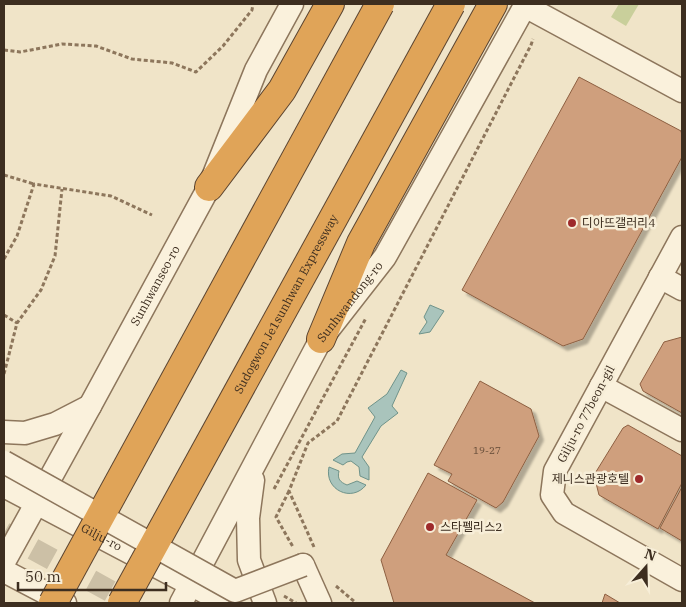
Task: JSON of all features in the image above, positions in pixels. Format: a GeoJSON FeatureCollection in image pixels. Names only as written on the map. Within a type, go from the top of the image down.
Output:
{"type":"FeatureCollection","features":[{"type":"Feature","properties":{"kind":"highway"},"geometry":{"type":"LineString","coordinates":[[209,187],[282,90],[330,4]]}},
{"type":"Feature","properties":{"kind":"highway"},"geometry":{"type":"LineString","coordinates":[[52,603],[380,4]]}},
{"type":"Feature","properties":{"kind":"highway","name":"Sudogwon Je1sunhwan Expressway"},"geometry":{"type":"LineString","coordinates":[[122,603],[451,4]]}},
{"type":"Feature","properties":{"kind":"highway"},"geometry":{"type":"LineString","coordinates":[[321,339],[361,242],[493,4]]}},
{"type":"Feature","properties":{"kind":"street","name":"Sunhwanseo-ro"},"geometry":{"type":"LineString","coordinates":[[4,562],[209,187],[256,70],[292,4]]}},
{"type":"Feature","properties":{"kind":"street"},"geometry":{"type":"LineString","coordinates":[[530,8],[682,92]]}},
{"type":"Feature","properties":{"kind":"street","name":"Sunhwandong-ro"},"geometry":{"type":"LineString","coordinates":[[186,594],[321,339],[385,257],[530,8]]}},
{"type":"Feature","properties":{"kind":"street","name":"Gilju-ro 77beon-gil"},"geometry":{"type":"LineString","coordinates":[[682,236],[555,471],[552,495],[564,513],[682,580]]}},
{"type":"Feature","properties":{"kind":"street"},"geometry":{"type":"LineString","coordinates":[[660,277],[682,289]]}},
{"type":"Feature","properties":{"kind":"street"},"geometry":{"type":"LineString","coordinates":[[601,386],[682,430]]}},
{"type":"Feature","properties":{"kind":"street"},"geometry":{"type":"LineString","coordinates":[[4,432],[25,432],[55,424],[90,406]]}},
{"type":"Feature","properties":{"kind":"street"},"geometry":{"type":"LineString","coordinates":[[4,462],[230,599],[310,558],[320,603]]}},
{"type":"Feature","properties":{"kind":"street"},"geometry":{"type":"LineString","coordinates":[[255,464],[248,518],[249,560],[263,602],[273,599]]}},
{"type":"Feature","properties":{"kind":"street","name":"Gilju-ro"},"geometry":{"type":"LineString","coordinates":[[4,486],[37,503],[186,594],[230,599]]}},
{"type":"Feature","properties":{"kind":"street"},"geometry":{"type":"LineString","coordinates":[[4,571],[65,603]]}},
{"type":"Feature","properties":{"kind":"path"},"geometry":{"type":"LineString","coordinates":[[4,50],[20,52],[62,44],[96,46],[132,59],[172,63],[196,72],[224,46],[252,10],[253,4]]}},
{"type":"Feature","properties":{"kind":"path"},"geometry":{"type":"LineString","coordinates":[[310,558],[276,517],[289,491],[308,443],[337,421],[531,45],[530,8]]}},
{"type":"Feature","properties":{"kind":"path"},"geometry":{"type":"LineString","coordinates":[[4,175],[34,184],[111,196],[152,216]]}},
{"type":"Feature","properties":{"kind":"path"},"geometry":{"type":"LineString","coordinates":[[4,259],[16,236],[34,184]]}},
{"type":"Feature","properties":{"kind":"path"},"geometry":{"type":"LineString","coordinates":[[4,374],[17,323],[41,290],[55,256],[62,189]]}},
{"type":"Feature","properties":{"kind":"path"},"geometry":{"type":"LineString","coordinates":[[271,494],[370,310]]}},
{"type":"Feature","properties":{"kind":"path"},"geometry":{"type":"LineString","coordinates":[[4,314],[17,323]]}},
{"type":"Feature","properties":{"kind":"path"},"geometry":{"type":"LineString","coordinates":[[289,491],[310,558]]}},
{"type":"Feature","properties":{"kind":"path"},"geometry":{"type":"LineString","coordinates":[[335,585],[356,603]]}},
{"type":"Feature","properties":{"kind":"path"},"geometry":{"type":"LineString","coordinates":[[273,599],[296,603]]}},
{"type":"Feature","properties":{"kind":"green space"},"geometry":{"type":"Polygon","coordinates":[[[619,4],[639,4],[626,26],[611,17],[619,4]]]}},
{"type":"Feature","properties":{"kind":"water"},"geometry":{"type":"Polygon","coordinates":[[[430,305],[444,311],[430,332],[419,334],[427,322],[424,317],[430,305]]]}},
{"type":"Feature","properties":{"kind":"water"},"geometry":{"type":"Polygon","coordinates":[[[401,370],[407,373],[392,406],[398,413],[381,426],[362,457],[369,467],[369,480],[360,476],[359,467],[351,461],[343,465],[333,460],[342,454],[355,453],[375,417],[368,408],[387,394],[401,370]]]}},
{"type":"Feature","properties":{"kind":"water"},"geometry":{"type":"Polygon","coordinates":[[[329,467],[339,471],[339,478],[347,485],[357,481],[366,485],[354,493],[340,491],[331,482],[329,467]]]}},
{"type":"Feature","properties":{"kind":"building","name":"디아뜨갤러리4"},"geometry":{"type":"Polygon","coordinates":[[[579,77],[681,131],[682,157],[583,339],[563,346],[462,290],[579,77]]]}},
{"type":"Feature","properties":{"kind":"building"},"geometry":{"type":"Polygon","coordinates":[[[682,337],[682,413],[643,391],[640,384],[664,342],[682,337]]]}},
{"type":"Feature","properties":{"kind":"building"},"geometry":{"type":"Polygon","coordinates":[[[480,381],[531,409],[539,436],[503,502],[496,508],[448,481],[452,474],[434,465],[480,381]]]}},
{"type":"Feature","properties":{"kind":"building","name":"제니스관광호텔"},"geometry":{"type":"Polygon","coordinates":[[[628,425],[682,456],[682,483],[658,529],[599,495],[594,475],[623,428],[628,425]]]}},
{"type":"Feature","properties":{"kind":"building","name":"스타펠리스2"},"geometry":{"type":"Polygon","coordinates":[[[428,473],[477,500],[446,555],[535,603],[394,603],[381,560],[428,473]]]}},
{"type":"Feature","properties":{"kind":"building"},"geometry":{"type":"Polygon","coordinates":[[[682,487],[682,541],[660,528],[682,487]]]}},
{"type":"Feature","properties":{"kind":"building"},"geometry":{"type":"Polygon","coordinates":[[[605,594],[620,603],[602,603],[605,594]]]}},
{"type":"Feature","properties":{"kind":"tunnel"},"geometry":{"type":"LineString","coordinates":[[4,533],[132,603]]}},
{"type":"Feature","properties":{"kind":"place","name":"디아뜨갤러리4"},"geometry":{"type":"Point","coordinates":[572,223]}},
{"type":"Feature","properties":{"kind":"place","name":"제니스관광호텔"},"geometry":{"type":"Point","coordinates":[639,479]}},
{"type":"Feature","properties":{"kind":"place","name":"스타펠리스2"},"geometry":{"type":"Point","coordinates":[430,527]}}]}
